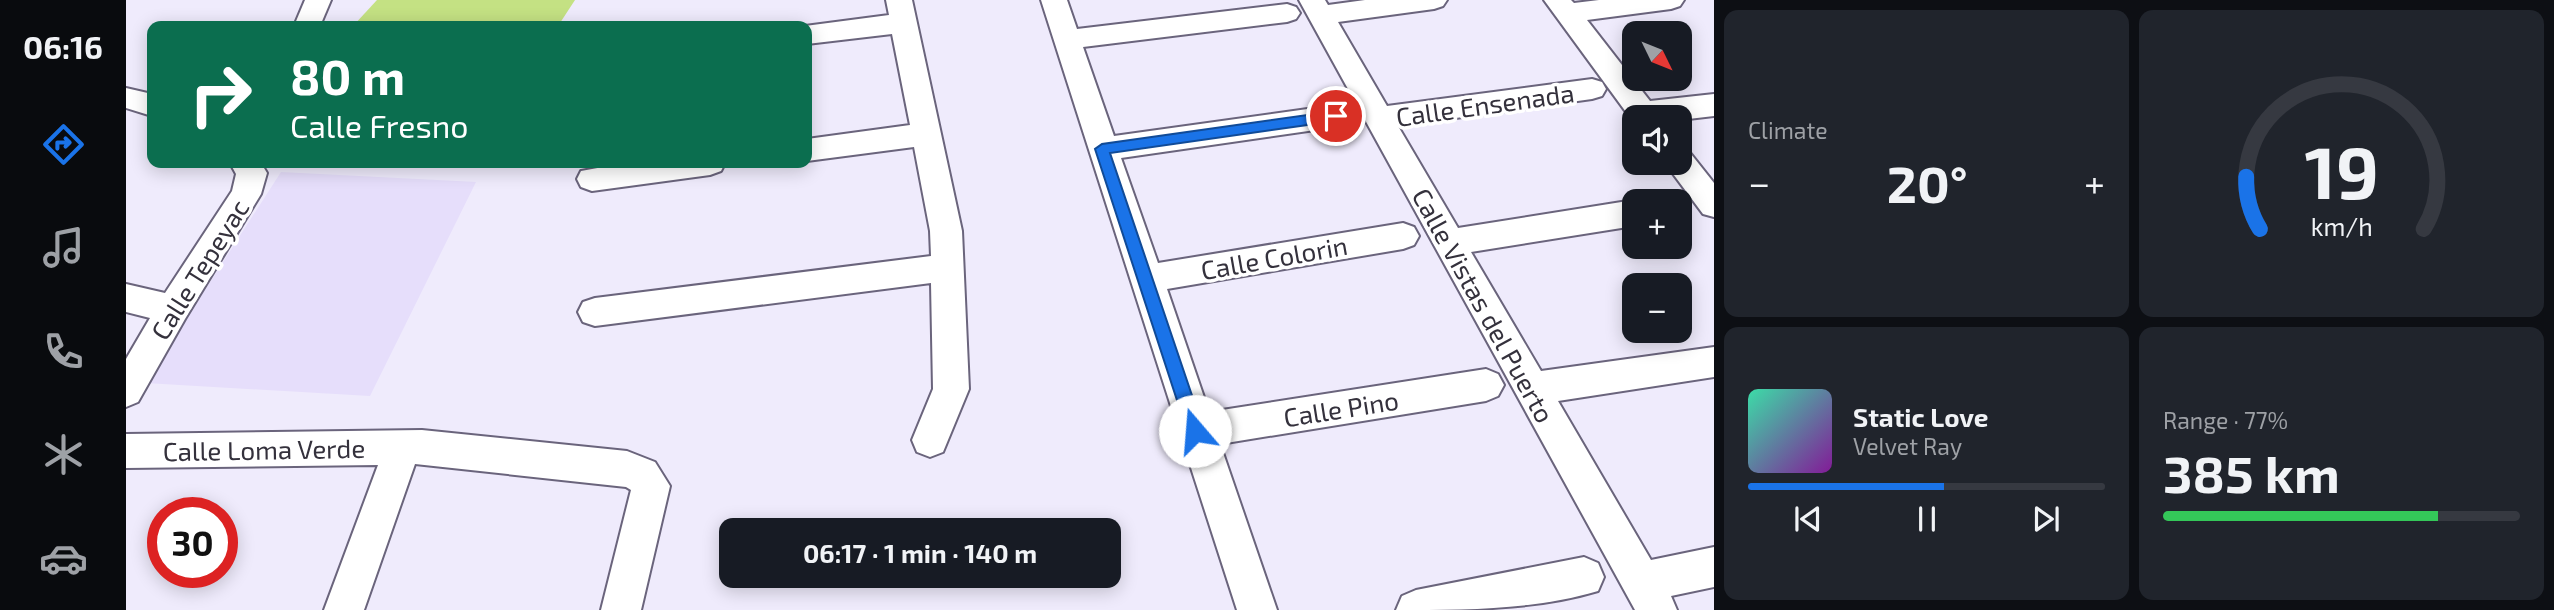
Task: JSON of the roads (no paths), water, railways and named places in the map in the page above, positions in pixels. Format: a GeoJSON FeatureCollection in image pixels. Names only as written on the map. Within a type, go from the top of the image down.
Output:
{"type":"FeatureCollection","features":[{"type":"Feature","properties":{"kind":"street"},"geometry":{"type":"LineString","coordinates":[[309,21],[318,0]]}},
{"type":"Feature","properties":{"kind":"street"},"geometry":{"type":"LineString","coordinates":[[1054,0],[1195,431],[1257,610]]}},
{"type":"Feature","properties":{"kind":"street"},"geometry":{"type":"LineString","coordinates":[[1066,40],[1306,9],[1434,0]]}},
{"type":"Feature","properties":{"kind":"street"},"geometry":{"type":"LineString","coordinates":[[1562,7],[1671,0]]}},
{"type":"Feature","properties":{"kind":"street"},"geometry":{"type":"LineString","coordinates":[[1562,7],[1636,105]]}},
{"type":"Feature","properties":{"kind":"street","name":"Calle Vistas del Puerto"},"geometry":{"type":"LineString","coordinates":[[1306,9],[1379,118],[1649,596]]}},
{"type":"Feature","properties":{"kind":"street"},"geometry":{"type":"LineString","coordinates":[[812,34],[901,12],[946,230],[951,389],[930,440]]}},
{"type":"Feature","properties":{"kind":"street","name":"Calle Ensenada"},"geometry":{"type":"LineString","coordinates":[[1379,118],[1592,89]]}},
{"type":"Feature","properties":{"kind":"street"},"geometry":{"type":"LineString","coordinates":[[126,98],[147,104]]}},
{"type":"Feature","properties":{"kind":"street"},"geometry":{"type":"LineString","coordinates":[[1692,108],[1714,105]]}},
{"type":"Feature","properties":{"kind":"street"},"geometry":{"type":"LineString","coordinates":[[1102,149],[1336,116]]}},
{"type":"Feature","properties":{"kind":"street"},"geometry":{"type":"LineString","coordinates":[[812,149],[925,134]]}},
{"type":"Feature","properties":{"kind":"street"},"geometry":{"type":"LineString","coordinates":[[592,179],[673,168]]}},
{"type":"Feature","properties":{"kind":"street","name":"Calle Tepeyac"},"geometry":{"type":"LineString","coordinates":[[126,391],[248,173]]}},
{"type":"Feature","properties":{"kind":"street"},"geometry":{"type":"LineString","coordinates":[[1690,175],[1714,205]]}},
{"type":"Feature","properties":{"kind":"street"},"geometry":{"type":"LineString","coordinates":[[1451,242],[1622,215]]}},
{"type":"Feature","properties":{"kind":"street","name":"Calle Colorin"},"geometry":{"type":"LineString","coordinates":[[1145,279],[1403,236]]}},
{"type":"Feature","properties":{"kind":"street"},"geometry":{"type":"LineString","coordinates":[[595,312],[948,267]]}},
{"type":"Feature","properties":{"kind":"street"},"geometry":{"type":"LineString","coordinates":[[126,298],[173,309]]}},
{"type":"Feature","properties":{"kind":"street"},"geometry":{"type":"LineString","coordinates":[[1530,389],[1714,362]]}},
{"type":"Feature","properties":{"kind":"street","name":"Calle Pino"},"geometry":{"type":"LineString","coordinates":[[1195,431],[1486,385]]}},
{"type":"Feature","properties":{"kind":"street","name":"Calle Loma Verde"},"geometry":{"type":"LineString","coordinates":[[126,451],[422,447],[627,469],[642,475],[651,486],[621,610]]}},
{"type":"Feature","properties":{"kind":"street"},"geometry":{"type":"LineString","coordinates":[[344,610],[402,448]]}},
{"type":"Feature","properties":{"kind":"street"},"geometry":{"type":"LineString","coordinates":[[1649,596],[1714,567]]}},
{"type":"Feature","properties":{"kind":"street"},"geometry":{"type":"LineString","coordinates":[[1416,610],[1584,577]]}}]}
